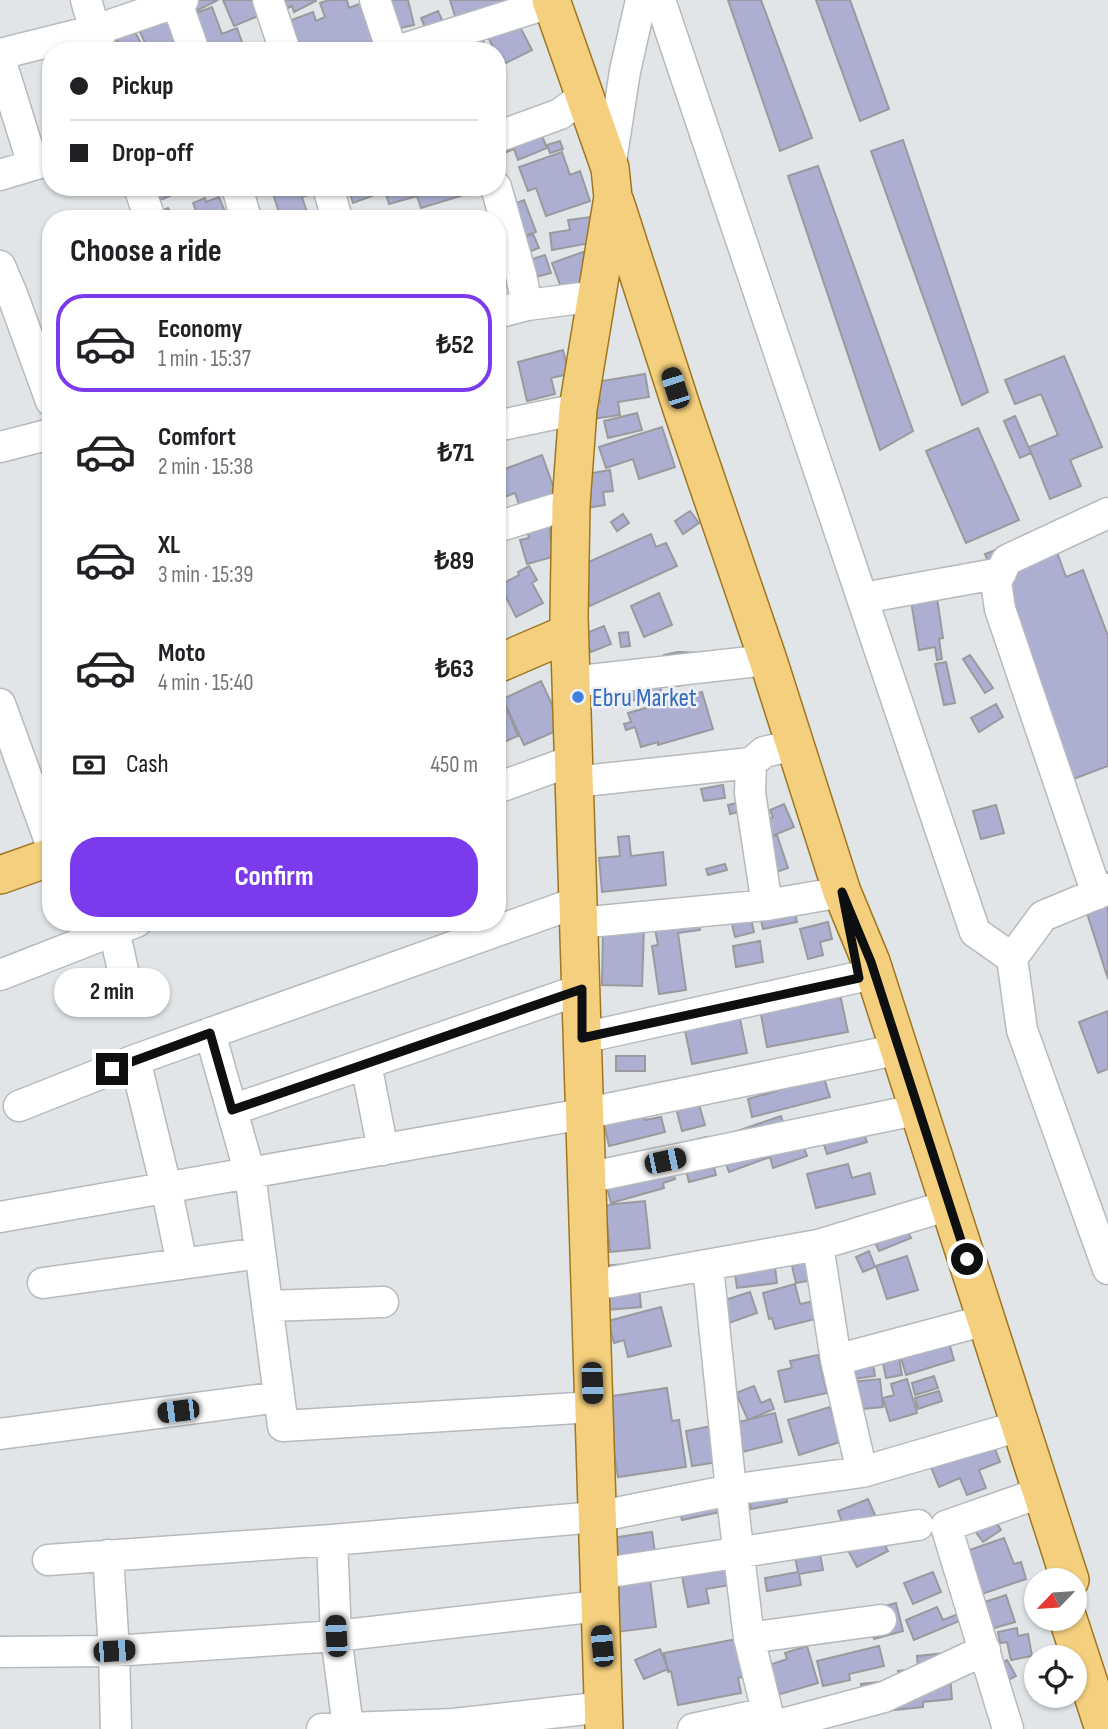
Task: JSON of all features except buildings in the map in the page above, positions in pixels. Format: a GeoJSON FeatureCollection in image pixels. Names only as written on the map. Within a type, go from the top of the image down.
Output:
{"type":"FeatureCollection","features":[{"type":"Feature","properties":{"kind":"main road"},"geometry":{"type":"LineString","coordinates":[[543,2],[612,183],[683,412],[768,660],[842,892],[871,962],[1066,1568]]}},
{"type":"Feature","properties":{"kind":"main road"},"geometry":{"type":"LineString","coordinates":[[604,1718],[569,633],[570,504],[578,409],[612,183]]}},
{"type":"Feature","properties":{"kind":"main road"},"geometry":{"type":"LineString","coordinates":[[506,660],[569,633]]}},
{"type":"Feature","properties":{"kind":"main road"},"geometry":{"type":"LineString","coordinates":[[0,876],[42,860]]}},
{"type":"Feature","properties":{"kind":"main road"},"geometry":{"type":"LineString","coordinates":[[842,892],[859,978],[881,1053],[1051,1568]]}},
{"type":"Feature","properties":{"kind":"main road"},"geometry":{"type":"LineString","coordinates":[[1072,1631],[1104,1729]]}},
{"type":"Feature","properties":{"kind":"main road"},"geometry":{"type":"LineString","coordinates":[[1087,1631],[1108,1693]]}},
{"type":"Feature","properties":{"kind":"street"},"geometry":{"type":"LineString","coordinates":[[86,0],[99,41],[179,1],[191,42]]}},
{"type":"Feature","properties":{"kind":"street"},"geometry":{"type":"LineString","coordinates":[[268,0],[282,42]]}},
{"type":"Feature","properties":{"kind":"street"},"geometry":{"type":"LineString","coordinates":[[374,0],[391,42]]}},
{"type":"Feature","properties":{"kind":"street"},"geometry":{"type":"LineString","coordinates":[[612,183],[625,71],[641,0]]}},
{"type":"Feature","properties":{"kind":"street"},"geometry":{"type":"LineString","coordinates":[[660,0],[975,932],[1012,958]]}},
{"type":"Feature","properties":{"kind":"street"},"geometry":{"type":"LineString","coordinates":[[422,42],[543,2]]}},
{"type":"Feature","properties":{"kind":"street"},"geometry":{"type":"LineString","coordinates":[[0,175],[42,162],[0,57],[42,50]]}},
{"type":"Feature","properties":{"kind":"street"},"geometry":{"type":"LineString","coordinates":[[506,134],[561,114],[579,94]]}},
{"type":"Feature","properties":{"kind":"street"},"geometry":{"type":"LineString","coordinates":[[506,221],[522,275],[527,305]]}},
{"type":"Feature","properties":{"kind":"street"},"geometry":{"type":"LineString","coordinates":[[0,266],[42,376]]}},
{"type":"Feature","properties":{"kind":"street"},"geometry":{"type":"LineString","coordinates":[[506,311],[527,305],[597,296]]}},
{"type":"Feature","properties":{"kind":"street"},"geometry":{"type":"LineString","coordinates":[[506,424],[578,409]]}},
{"type":"Feature","properties":{"kind":"street"},"geometry":{"type":"LineString","coordinates":[[0,447],[42,436]]}},
{"type":"Feature","properties":{"kind":"street"},"geometry":{"type":"LineString","coordinates":[[506,524],[570,504]]}},
{"type":"Feature","properties":{"kind":"street"},"geometry":{"type":"LineString","coordinates":[[1108,513],[1007,561],[996,582],[1000,609],[1103,891],[1043,916],[1012,958],[1022,1030],[1108,1269]]}},
{"type":"Feature","properties":{"kind":"street"},"geometry":{"type":"LineString","coordinates":[[863,598],[1001,573]]}},
{"type":"Feature","properties":{"kind":"street"},"geometry":{"type":"LineString","coordinates":[[571,682],[768,660]]}},
{"type":"Feature","properties":{"kind":"street"},"geometry":{"type":"LineString","coordinates":[[0,704],[42,819]]}},
{"type":"Feature","properties":{"kind":"street"},"geometry":{"type":"LineString","coordinates":[[506,786],[574,771],[751,764],[764,752],[795,745]]}},
{"type":"Feature","properties":{"kind":"street"},"geometry":{"type":"LineString","coordinates":[[751,764],[750,793],[767,905]]}},
{"type":"Feature","properties":{"kind":"street"},"geometry":{"type":"LineString","coordinates":[[19,1106],[210,1033],[578,913],[767,905],[842,892]]}},
{"type":"Feature","properties":{"kind":"street"},"geometry":{"type":"LineString","coordinates":[[0,975],[106,931]]}},
{"type":"Feature","properties":{"kind":"street"},"geometry":{"type":"LineString","coordinates":[[120,931],[123,970]]}},
{"type":"Feature","properties":{"kind":"street"},"geometry":{"type":"LineString","coordinates":[[582,1038],[859,978]]}},
{"type":"Feature","properties":{"kind":"street"},"geometry":{"type":"LineString","coordinates":[[232,1110],[582,989]]}},
{"type":"Feature","properties":{"kind":"street"},"geometry":{"type":"LineString","coordinates":[[210,1033],[250,1174],[284,1426],[593,1407]]}},
{"type":"Feature","properties":{"kind":"street"},"geometry":{"type":"LineString","coordinates":[[0,1217],[583,1114],[881,1053]]}},
{"type":"Feature","properties":{"kind":"street"},"geometry":{"type":"LineString","coordinates":[[135,1060],[182,1264]]}},
{"type":"Feature","properties":{"kind":"street"},"geometry":{"type":"LineString","coordinates":[[366,1064],[383,1150]]}},
{"type":"Feature","properties":{"kind":"street"},"geometry":{"type":"LineString","coordinates":[[586,1178],[901,1113]]}},
{"type":"Feature","properties":{"kind":"street"},"geometry":{"type":"LineString","coordinates":[[589,1286],[818,1245],[933,1210]]}},
{"type":"Feature","properties":{"kind":"street"},"geometry":{"type":"LineString","coordinates":[[818,1245],[836,1360],[862,1472]]}},
{"type":"Feature","properties":{"kind":"street"},"geometry":{"type":"LineString","coordinates":[[43,1283],[260,1252]]}},
{"type":"Feature","properties":{"kind":"street"},"geometry":{"type":"LineString","coordinates":[[708,1266],[749,1638],[771,1727],[884,1697],[985,1650]]}},
{"type":"Feature","properties":{"kind":"street"},"geometry":{"type":"LineString","coordinates":[[267,1306],[383,1301]]}},
{"type":"Feature","properties":{"kind":"street"},"geometry":{"type":"LineString","coordinates":[[836,1360],[971,1324]]}},
{"type":"Feature","properties":{"kind":"street"},"geometry":{"type":"LineString","coordinates":[[0,1434],[279,1398]]}},
{"type":"Feature","properties":{"kind":"street"},"geometry":{"type":"LineString","coordinates":[[48,1559],[332,1540],[596,1517],[731,1490],[862,1472],[1006,1430]]}},
{"type":"Feature","properties":{"kind":"street"},"geometry":{"type":"LineString","coordinates":[[1008,1729],[946,1526],[1028,1497]]}},
{"type":"Feature","properties":{"kind":"street"},"geometry":{"type":"LineString","coordinates":[[0,1652],[114,1651],[336,1636],[599,1590],[739,1552],[918,1525]]}},
{"type":"Feature","properties":{"kind":"street"},"geometry":{"type":"LineString","coordinates":[[332,1540],[336,1636],[335,1728],[604,1718]]}},
{"type":"Feature","properties":{"kind":"street"},"geometry":{"type":"LineString","coordinates":[[108,1555],[116,1729]]}},
{"type":"Feature","properties":{"kind":"street"},"geometry":{"type":"LineString","coordinates":[[749,1638],[881,1620]]}},
{"type":"Feature","properties":{"kind":"street"},"geometry":{"type":"LineString","coordinates":[[693,1729],[767,1713]]}},
{"type":"Feature","properties":{"kind":"place","name":"Ebru Market"},"geometry":{"type":"Point","coordinates":[578,697]}},
{"type":"Feature","properties":{"kind":"route"},"geometry":{"type":"LineString","coordinates":[[112,1069],[210,1033],[232,1110],[582,989],[582,1038],[859,978],[842,892],[871,962],[967,1259]]}}]}
